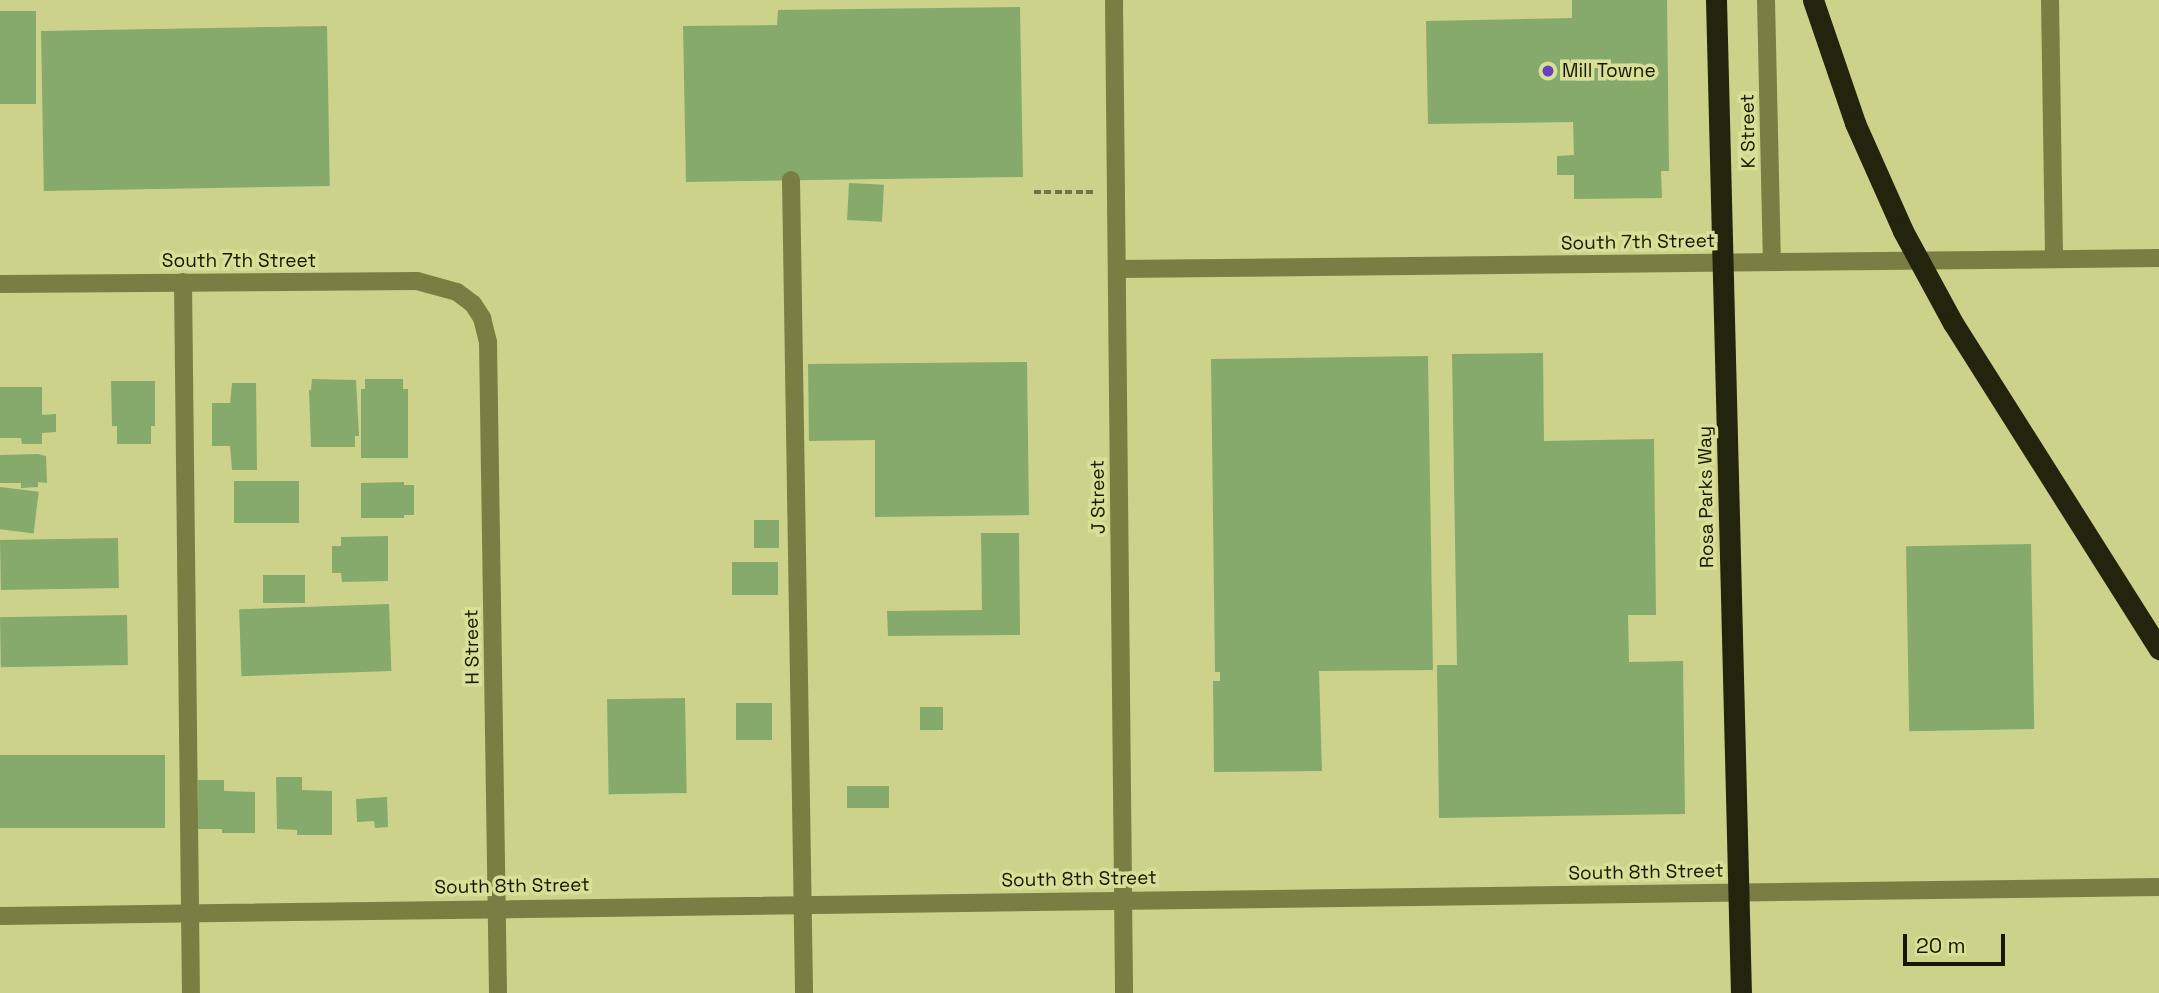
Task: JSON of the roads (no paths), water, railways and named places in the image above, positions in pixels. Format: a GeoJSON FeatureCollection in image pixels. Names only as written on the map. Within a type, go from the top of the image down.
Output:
{"type":"FeatureCollection","features":[{"type":"Feature","properties":{"kind":"highway","name":"Rosa Parks Way"},"geometry":{"type":"LineString","coordinates":[[1716,0],[1741,993]]}},
{"type":"Feature","properties":{"kind":"highway"},"geometry":{"type":"LineString","coordinates":[[1812,0],[1855,123],[1903,231],[1953,323],[2159,649]]}},
{"type":"Feature","properties":{"kind":"street","name":"J Street"},"geometry":{"type":"LineString","coordinates":[[1114,0],[1125,993]]}},
{"type":"Feature","properties":{"kind":"street","name":"K Street"},"geometry":{"type":"LineString","coordinates":[[1766,0],[1772,261]]}},
{"type":"Feature","properties":{"kind":"street"},"geometry":{"type":"LineString","coordinates":[[2050,0],[2054,258]]}},
{"type":"Feature","properties":{"kind":"street"},"geometry":{"type":"LineString","coordinates":[[791,180],[804,993]]}},
{"type":"Feature","properties":{"kind":"street","name":"South 7th Street"},"geometry":{"type":"LineString","coordinates":[[1116,269],[2159,258]]}},
{"type":"Feature","properties":{"kind":"street","name":"South 7th Street"},"geometry":{"type":"LineString","coordinates":[[0,284],[417,281],[438,285],[473,304]]}},
{"type":"Feature","properties":{"kind":"street"},"geometry":{"type":"LineString","coordinates":[[183,282],[191,993]]}},
{"type":"Feature","properties":{"kind":"street","name":"H Street"},"geometry":{"type":"LineString","coordinates":[[473,304],[482,318],[488,342],[498,993]]}},
{"type":"Feature","properties":{"kind":"street","name":"South 8th Street"},"geometry":{"type":"LineString","coordinates":[[0,916],[189,911],[2159,887]]}},
{"type":"Feature","properties":{"kind":"place","name":"Mill Towne"},"geometry":{"type":"Point","coordinates":[1548,71]}}]}
